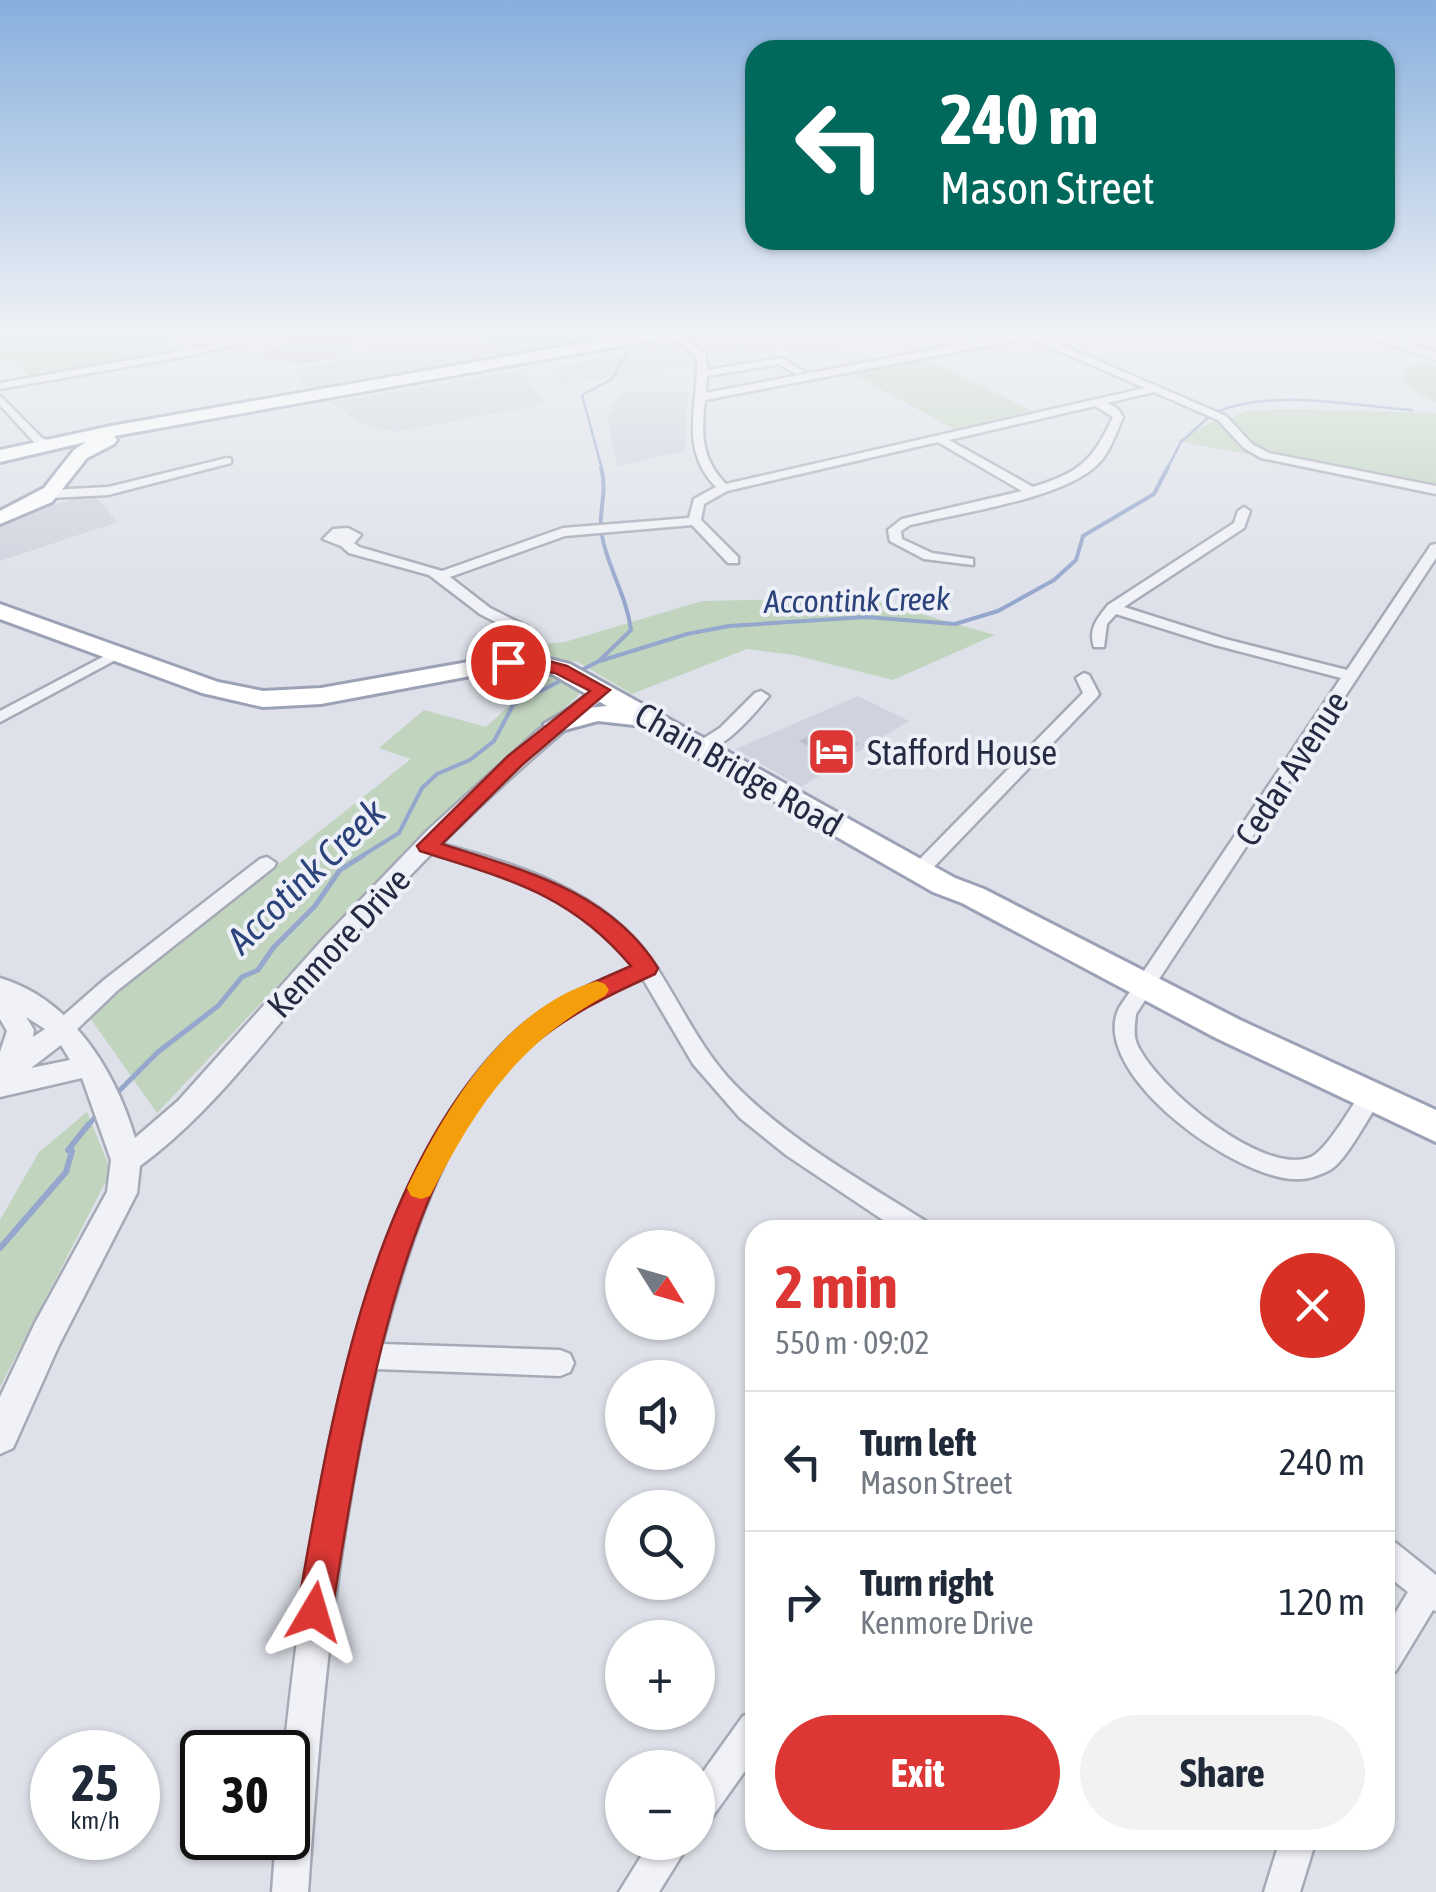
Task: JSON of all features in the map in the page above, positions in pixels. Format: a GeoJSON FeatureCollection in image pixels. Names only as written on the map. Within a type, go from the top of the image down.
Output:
{"type":"FeatureCollection","features":[{"type":"Feature","properties":{"kind":"main road"},"geometry":{"type":"LineString","coordinates":[[0,456],[192,419]]}},
{"type":"Feature","properties":{"kind":"main road"},"geometry":{"type":"LineString","coordinates":[[50,444],[210,419]]}},
{"type":"Feature","properties":{"kind":"main road"},"geometry":{"type":"LineString","coordinates":[[0,518],[50,494],[82,451],[137,433]]}},
{"type":"Feature","properties":{"kind":"main road"},"geometry":{"type":"LineString","coordinates":[[50,444],[64,476]]}},
{"type":"Feature","properties":{"kind":"main road","name":"Chain Bridge Road"},"geometry":{"type":"LineString","coordinates":[[0,611],[231,694],[280,700],[521,662],[561,669],[919,871],[1145,987],[1436,1127]]}},
{"type":"Feature","properties":{"kind":"main road"},"geometry":{"type":"LineString","coordinates":[[557,724],[581,714],[608,713],[689,739]]}},
{"type":"Feature","properties":{"kind":"street"},"geometry":{"type":"LineString","coordinates":[[20,419],[38,440],[50,444]]}},
{"type":"Feature","properties":{"kind":"street"},"geometry":{"type":"LineString","coordinates":[[694,419],[695,442],[702,463],[723,488]]}},
{"type":"Feature","properties":{"kind":"street"},"geometry":{"type":"LineString","coordinates":[[695,521],[698,502],[723,488],[1026,419]]}},
{"type":"Feature","properties":{"kind":"street"},"geometry":{"type":"LineString","coordinates":[[968,562],[913,551],[896,541],[894,530],[906,522],[1070,478],[1097,459],[1116,419]]}},
{"type":"Feature","properties":{"kind":"street"},"geometry":{"type":"LineString","coordinates":[[1222,419],[1248,446],[1265,456],[1436,490]]}},
{"type":"Feature","properties":{"kind":"street"},"geometry":{"type":"LineString","coordinates":[[940,440],[1029,490]]}},
{"type":"Feature","properties":{"kind":"street"},"geometry":{"type":"LineString","coordinates":[[50,494],[108,491],[227,461]]}},
{"type":"Feature","properties":{"kind":"street"},"geometry":{"type":"LineString","coordinates":[[1099,644],[1100,624],[1113,608],[1240,525],[1244,511]]}},
{"type":"Feature","properties":{"kind":"street"},"geometry":{"type":"LineString","coordinates":[[442,576],[542,538],[584,529],[695,521],[733,560]]}},
{"type":"Feature","properties":{"kind":"street"},"geometry":{"type":"LineString","coordinates":[[346,543],[372,558],[442,576],[485,611],[523,630],[530,646],[521,662]]}},
{"type":"Feature","properties":{"kind":"street","name":"Cedar Avenue"},"geometry":{"type":"LineString","coordinates":[[1371,1096],[1325,1162],[1316,1168],[1286,1170],[1270,1165],[1192,1122],[1158,1092],[1126,1044],[1126,1013],[1350,676],[1429,570],[1436,548]]}},
{"type":"Feature","properties":{"kind":"street"},"geometry":{"type":"LineString","coordinates":[[1113,608],[1220,642],[1350,676]]}},
{"type":"Feature","properties":{"kind":"street"},"geometry":{"type":"LineString","coordinates":[[0,717],[116,654]]}},
{"type":"Feature","properties":{"kind":"street"},"geometry":{"type":"LineString","coordinates":[[919,871],[1090,694],[1084,678]]}},
{"type":"Feature","properties":{"kind":"street","name":"Kenmore Drive"},"geometry":{"type":"LineString","coordinates":[[126,1160],[188,1109],[427,846],[595,686]]}},
{"type":"Feature","properties":{"kind":"street"},"geometry":{"type":"LineString","coordinates":[[689,739],[726,731],[762,696]]}},
{"type":"Feature","properties":{"kind":"street"},"geometry":{"type":"LineString","coordinates":[[427,846],[528,879],[568,897],[610,926],[646,968],[692,1045],[724,1088],[792,1145],[903,1220]]}},
{"type":"Feature","properties":{"kind":"street"},"geometry":{"type":"LineString","coordinates":[[0,1074],[64,1028],[111,985],[267,863]]}},
{"type":"Feature","properties":{"kind":"street"},"geometry":{"type":"LineString","coordinates":[[290,1892],[302,1722],[318,1576],[347,1422],[378,1306],[422,1186],[449,1133],[487,1078],[519,1042],[554,1013],[646,968]]}},
{"type":"Feature","properties":{"kind":"street"},"geometry":{"type":"LineString","coordinates":[[0,987],[64,1028],[92,1070],[118,1127],[126,1160],[122,1193],[47,1334],[0,1436]]}},
{"type":"Feature","properties":{"kind":"street"},"geometry":{"type":"LineString","coordinates":[[0,998],[21,1030],[17,1051],[0,1074]]}},
{"type":"Feature","properties":{"kind":"street"},"geometry":{"type":"LineString","coordinates":[[0,1086],[92,1070]]}},
{"type":"Feature","properties":{"kind":"street"},"geometry":{"type":"LineString","coordinates":[[366,1356],[560,1363]]}},
{"type":"Feature","properties":{"kind":"street"},"geometry":{"type":"LineString","coordinates":[[1395,1562],[1432,1592],[1395,1646]]}},
{"type":"Feature","properties":{"kind":"street"},"geometry":{"type":"LineString","coordinates":[[715,1784],[745,1742]]}},
{"type":"Feature","properties":{"kind":"street"},"geometry":{"type":"LineString","coordinates":[[1282,1892],[1295,1850]]}},
{"type":"Feature","properties":{"kind":"street"},"geometry":{"type":"LineString","coordinates":[[636,1892],[659,1860]]}},
{"type":"Feature","properties":{"kind":"shaded area"},"geometry":{"type":"Polygon","coordinates":[[[353,419],[463,419],[394,432],[353,419]]]}},
{"type":"Feature","properties":{"kind":"shaded area"},"geometry":{"type":"Polygon","coordinates":[[[607,419],[687,419],[685,451],[617,466],[607,419]]]}},
{"type":"Feature","properties":{"kind":"shaded area"},"geometry":{"type":"Polygon","coordinates":[[[94,495],[118,522],[0,561],[0,524],[94,495]]]}},
{"type":"Feature","properties":{"kind":"shaded area"},"geometry":{"type":"Polygon","coordinates":[[[858,696],[909,721],[801,787],[736,749],[858,696]]]}},
{"type":"Feature","properties":{"kind":"green space"},"geometry":{"type":"Polygon","coordinates":[[[936,419],[996,419],[954,429],[936,419]]]}},
{"type":"Feature","properties":{"kind":"green space"},"geometry":{"type":"Polygon","coordinates":[[[1217,419],[1240,445],[1261,457],[1177,441],[1217,419]]]}},
{"type":"Feature","properties":{"kind":"green space"},"geometry":{"type":"Polygon","coordinates":[[[1436,419],[1436,488],[1281,459],[1258,450],[1230,420],[1436,419]]]}},
{"type":"Feature","properties":{"kind":"green space"},"geometry":{"type":"Polygon","coordinates":[[[865,598],[995,635],[893,680],[794,655],[747,649],[632,694],[578,662],[546,655],[544,644],[565,642],[702,601],[865,598]]]}},
{"type":"Feature","properties":{"kind":"green space"},"geometry":{"type":"Polygon","coordinates":[[[548,670],[580,689],[578,696],[427,828],[157,1113],[88,1015],[411,759],[379,748],[424,710],[486,727],[548,670]]]}},
{"type":"Feature","properties":{"kind":"green space"},"geometry":{"type":"Polygon","coordinates":[[[87,1112],[111,1171],[0,1387],[0,1220],[39,1152],[87,1112]]]}},
{"type":"Feature","properties":{"kind":"building","name":"Stafford House"},"geometry":{"type":"Polygon","coordinates":[[[818,731],[836,741],[844,736],[859,744],[833,760],[799,741],[818,731]]]}},
{"type":"Feature","properties":{"kind":"waterway","name":"Accotink Creek"},"geometry":{"type":"LineString","coordinates":[[589,419],[602,469]]}},
{"type":"Feature","properties":{"kind":"waterway","name":"Accontink Creek"},"geometry":{"type":"LineString","coordinates":[[1167,469],[1181,442],[1206,419]]}},
{"type":"Feature","properties":{"kind":"waterway","name":"Accotink Creek"},"geometry":{"type":"LineString","coordinates":[[578,672],[599,661],[631,630],[602,534],[601,467]]}},
{"type":"Feature","properties":{"kind":"waterway","name":"Accontink Creek"},"geometry":{"type":"LineString","coordinates":[[600,661],[687,634],[729,626],[866,617],[955,624],[998,611],[1054,580],[1076,560],[1083,536],[1154,494],[1168,467]]}},
{"type":"Feature","properties":{"kind":"waterway","name":"Accotink Creek"},"geometry":{"type":"LineString","coordinates":[[360,857],[399,833],[422,788],[437,774],[470,760],[494,741],[513,705],[568,677]]}},
{"type":"Feature","properties":{"kind":"waterway","name":"Accotink Creek"},"geometry":{"type":"LineString","coordinates":[[114,1096],[158,1052],[218,1006],[242,977],[258,970],[273,948],[315,906],[340,870],[364,855]]}},
{"type":"Feature","properties":{"kind":"waterway","name":"Accotink Creek"},"geometry":{"type":"LineString","coordinates":[[86,1128],[100,1111]]}},
{"type":"Feature","properties":{"kind":"waterway","name":"Accotink Creek"},"geometry":{"type":"LineString","coordinates":[[0,1248],[66,1172],[72,1151],[68,1150],[88,1125]]}},
{"type":"Feature","properties":{"kind":"slow traffic"},"geometry":{"type":"LineString","coordinates":[[421,1188],[449,1133],[487,1078],[537,1026],[574,1000],[597,990]]}},
{"type":"Feature","properties":{"kind":"place","name":"Stafford House"},"geometry":{"type":"Point","coordinates":[832,752]}},
{"type":"Feature","properties":{"kind":"route"},"geometry":{"type":"LineString","coordinates":[[314,1612],[347,1422],[378,1306],[403,1231],[449,1133],[487,1078],[537,1026],[574,1000],[646,968],[610,926],[568,897],[528,879],[427,846],[515,760],[602,690],[561,669],[534,662],[508,662]]}}]}
